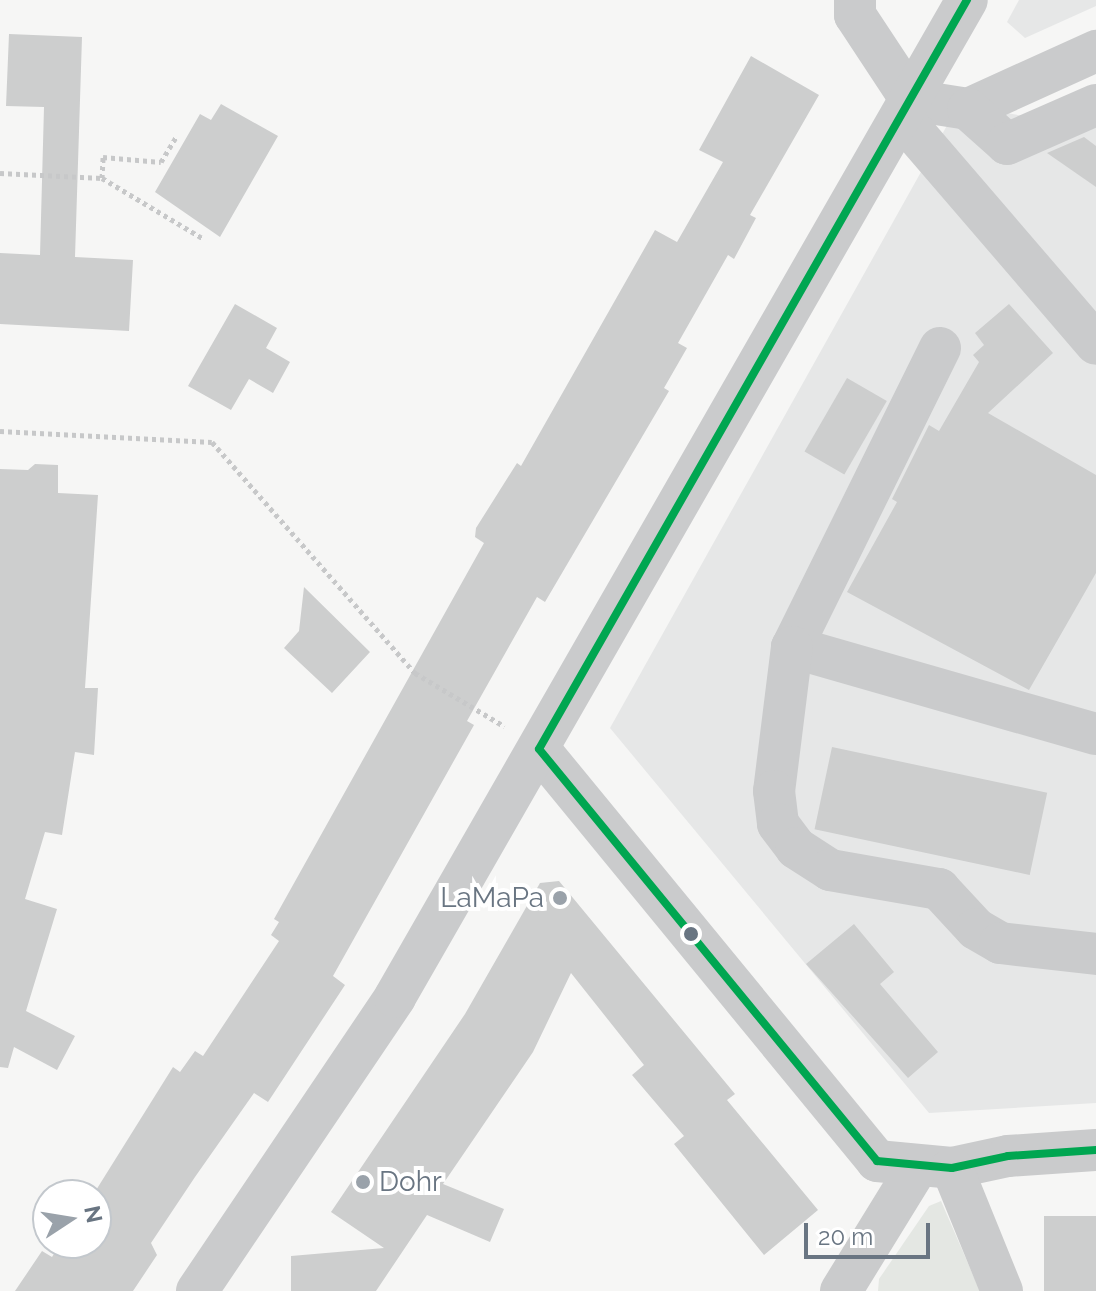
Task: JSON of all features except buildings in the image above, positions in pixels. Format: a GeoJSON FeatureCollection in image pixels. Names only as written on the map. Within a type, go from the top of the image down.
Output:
{"type":"FeatureCollection","features":[{"type":"Feature","properties":{"kind":"street"},"geometry":{"type":"LineString","coordinates":[[855,0],[855,15],[906,108],[1096,344]]}},
{"type":"Feature","properties":{"kind":"street"},"geometry":{"type":"LineString","coordinates":[[197,1291],[395,997],[967,0]]}},
{"type":"Feature","properties":{"kind":"street"},"geometry":{"type":"LineString","coordinates":[[906,108],[968,109],[1096,51]]}},
{"type":"Feature","properties":{"kind":"street"},"geometry":{"type":"LineString","coordinates":[[968,109],[1007,144],[1096,105]]}},
{"type":"Feature","properties":{"kind":"street"},"geometry":{"type":"LineString","coordinates":[[940,348],[792,647],[774,791],[778,824],[796,848],[830,870],[939,889],[976,929],[1000,943],[1096,954]]}},
{"type":"Feature","properties":{"kind":"street"},"geometry":{"type":"LineString","coordinates":[[792,647],[1096,734]]}},
{"type":"Feature","properties":{"kind":"street"},"geometry":{"type":"LineString","coordinates":[[539,749],[877,1161],[934,1169],[1008,1156],[1096,1150]]}},
{"type":"Feature","properties":{"kind":"street"},"geometry":{"type":"LineString","coordinates":[[841,1291],[934,1169]]}},
{"type":"Feature","properties":{"kind":"street"},"geometry":{"type":"LineString","coordinates":[[934,1169],[1002,1291]]}},
{"type":"Feature","properties":{"kind":"path"},"geometry":{"type":"LineString","coordinates":[[102,178],[103,157],[161,162],[177,135]]}},
{"type":"Feature","properties":{"kind":"path"},"geometry":{"type":"LineString","coordinates":[[0,173],[102,178],[204,239]]}},
{"type":"Feature","properties":{"kind":"path"},"geometry":{"type":"LineString","coordinates":[[0,431],[212,442],[415,673],[470,704]]}},
{"type":"Feature","properties":{"kind":"shaded area"},"geometry":{"type":"Polygon","coordinates":[[[1019,0],[1096,0],[1096,6],[1025,38],[1007,22],[1019,0]]]}},
{"type":"Feature","properties":{"kind":"shaded area"},"geometry":{"type":"Polygon","coordinates":[[[1096,85],[1096,1103],[929,1113],[610,728],[959,104],[1028,117],[1096,85]]]}},
{"type":"Feature","properties":{"kind":"shaded area"},"geometry":{"type":"Polygon","coordinates":[[[941,1201],[980,1291],[878,1291],[879,1279],[929,1206],[941,1201]]]}},
{"type":"Feature","properties":{"kind":"transit line"},"geometry":{"type":"LineString","coordinates":[[539,749],[967,0]]}},
{"type":"Feature","properties":{"kind":"transit line"},"geometry":{"type":"LineString","coordinates":[[539,749],[877,1161],[952,1168],[1008,1156],[1096,1150]]}},
{"type":"Feature","properties":{"kind":"place","name":"LaMaPa"},"geometry":{"type":"Point","coordinates":[560,898]}},
{"type":"Feature","properties":{"kind":"place","name":"Dohr"},"geometry":{"type":"Point","coordinates":[363,1182]}}]}
